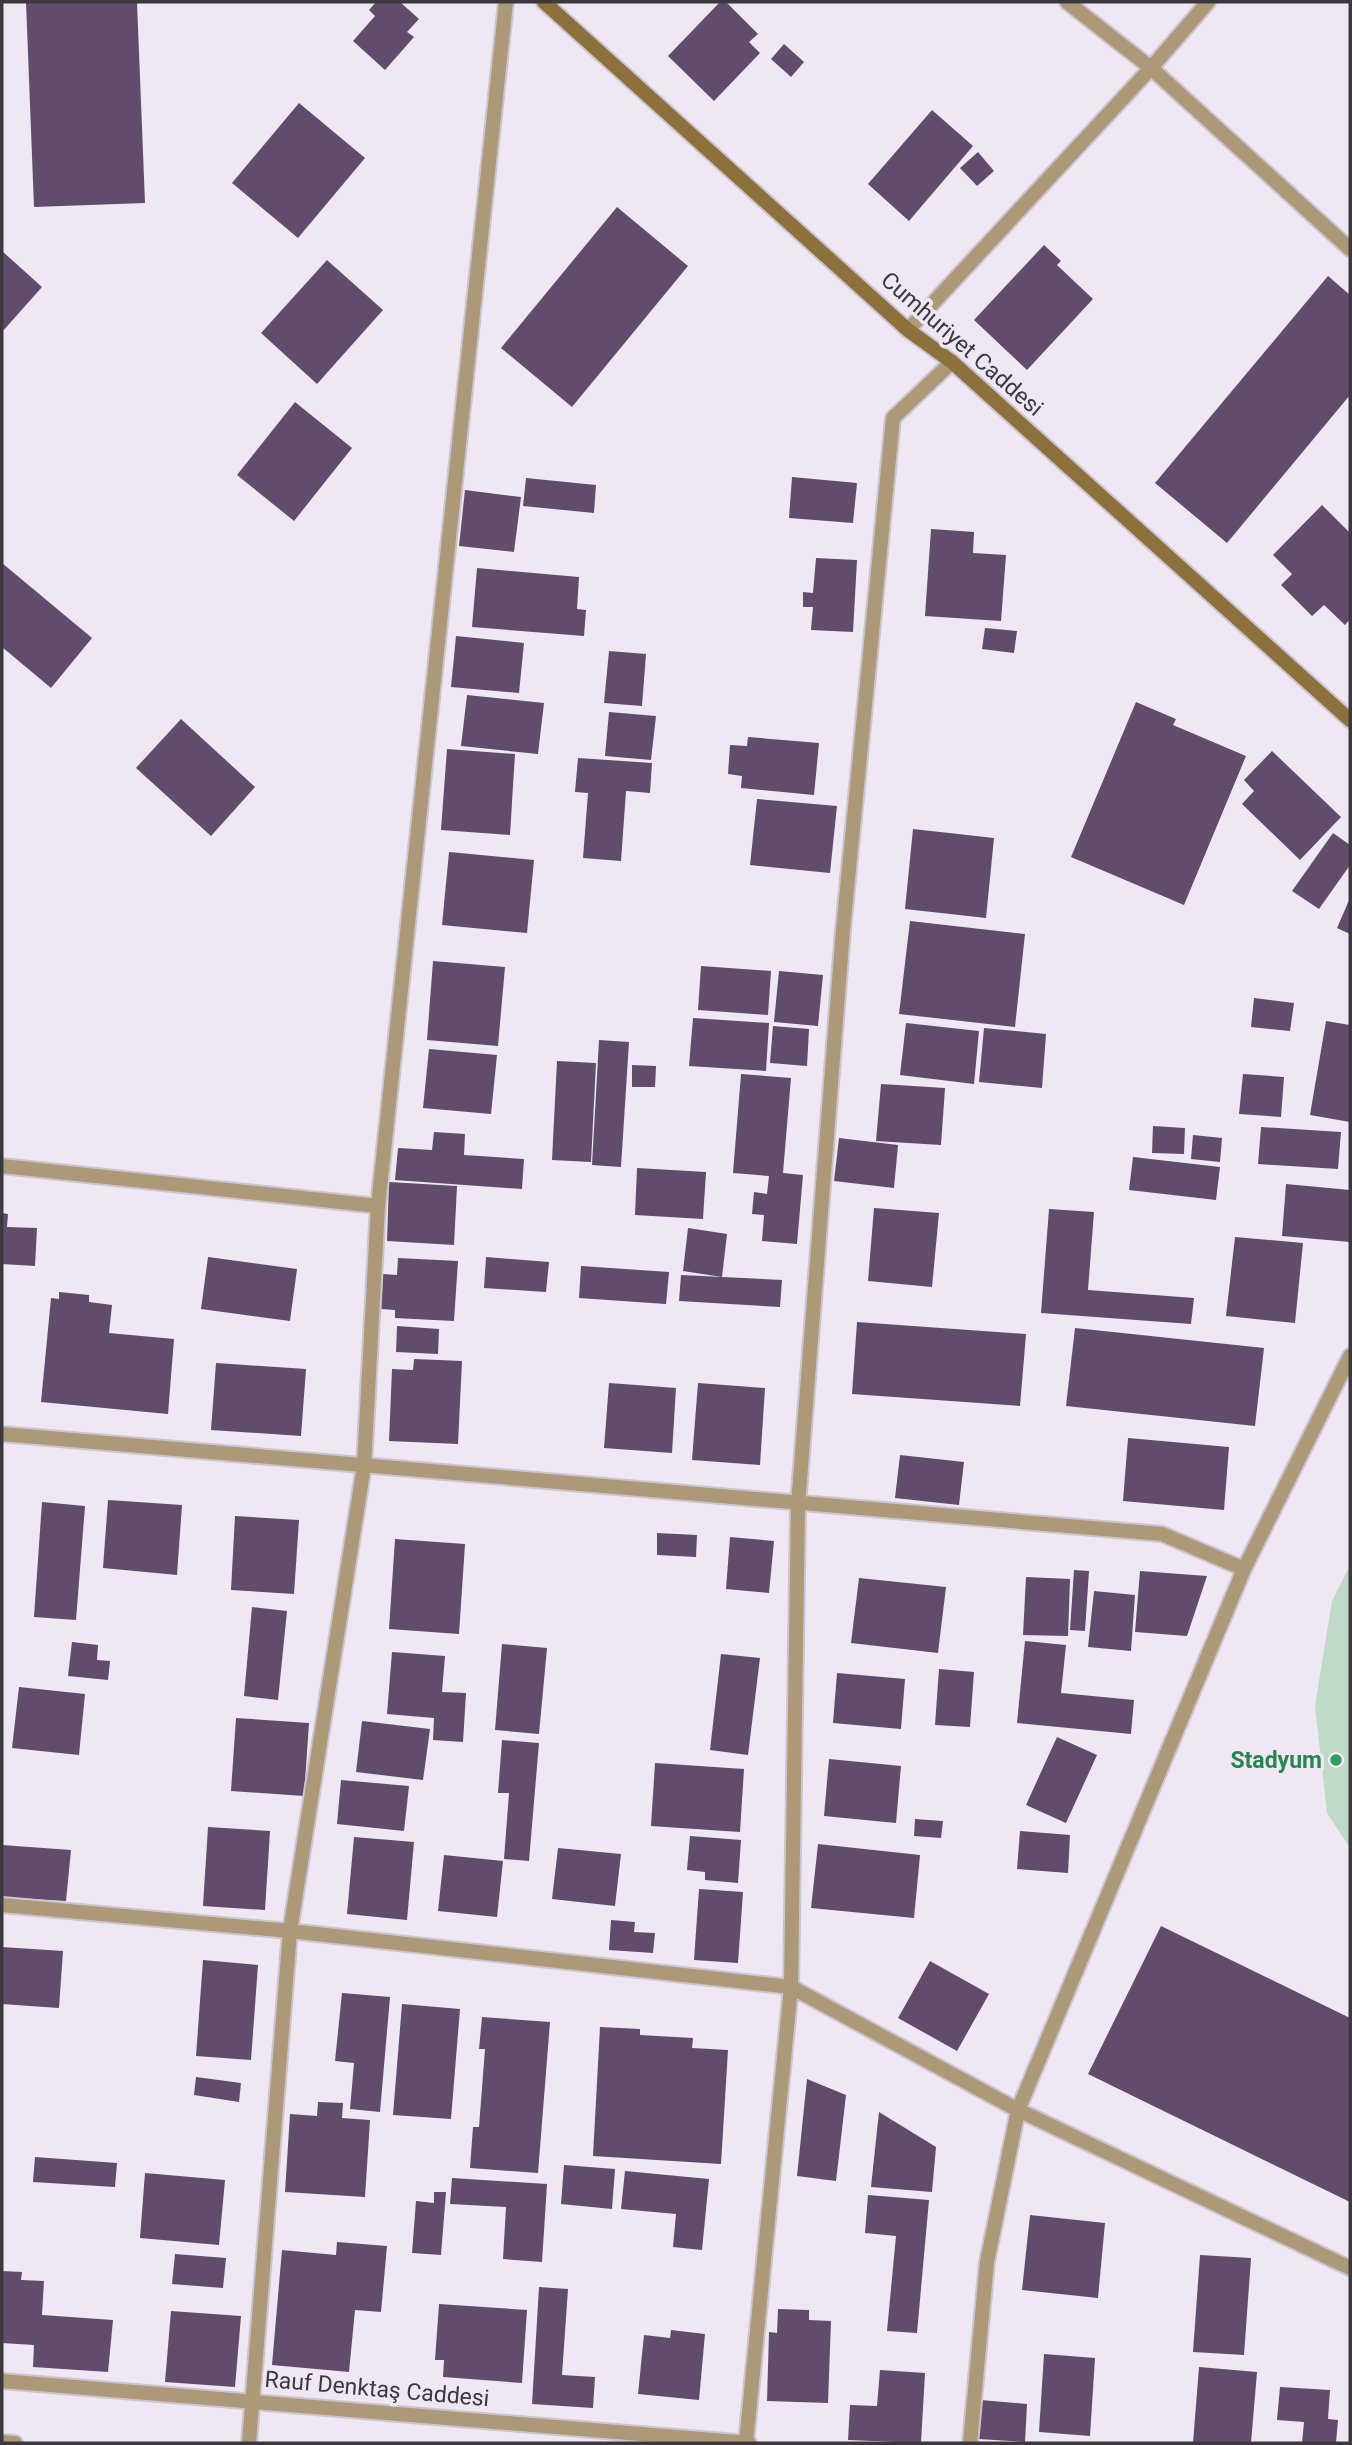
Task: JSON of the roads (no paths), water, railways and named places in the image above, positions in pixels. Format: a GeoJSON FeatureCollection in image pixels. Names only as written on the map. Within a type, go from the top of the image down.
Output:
{"type":"FeatureCollection","features":[{"type":"Feature","properties":{"kind":"main road","name":"Cumhuriyet Caddesi"},"geometry":{"type":"LineString","coordinates":[[544,2],[908,330],[952,362],[1350,720]]}},
{"type":"Feature","properties":{"kind":"street"},"geometry":{"type":"LineString","coordinates":[[249,2443],[290,1931],[364,1466],[378,1206],[506,2]]}},
{"type":"Feature","properties":{"kind":"street"},"geometry":{"type":"LineString","coordinates":[[1067,2],[1151,68],[1350,249]]}},
{"type":"Feature","properties":{"kind":"street"},"geometry":{"type":"LineString","coordinates":[[908,330],[1151,68],[1208,2]]}},
{"type":"Feature","properties":{"kind":"street"},"geometry":{"type":"LineString","coordinates":[[747,2443],[791,1987],[798,1504],[843,930],[893,418],[952,362]]}},
{"type":"Feature","properties":{"kind":"street"},"geometry":{"type":"LineString","coordinates":[[2,1166],[378,1206]]}},
{"type":"Feature","properties":{"kind":"street"},"geometry":{"type":"LineString","coordinates":[[970,2443],[987,2262],[1018,2110],[1244,1569],[1350,1356]]}},
{"type":"Feature","properties":{"kind":"street"},"geometry":{"type":"LineString","coordinates":[[2,1434],[1162,1534],[1244,1569]]}},
{"type":"Feature","properties":{"kind":"street"},"geometry":{"type":"LineString","coordinates":[[2,1905],[290,1931],[791,1987],[1018,2110],[1350,2268]]}},
{"type":"Feature","properties":{"kind":"street","name":"Rauf Denktaş Caddesi"},"geometry":{"type":"LineString","coordinates":[[2,2381],[252,2402],[589,2436],[747,2443]]}},
{"type":"Feature","properties":{"kind":"street"},"geometry":{"type":"LineString","coordinates":[[2,2442],[15,2443]]}},
{"type":"Feature","properties":{"kind":"place","name":"Stadyum"},"geometry":{"type":"Point","coordinates":[1336,1760]}}]}
